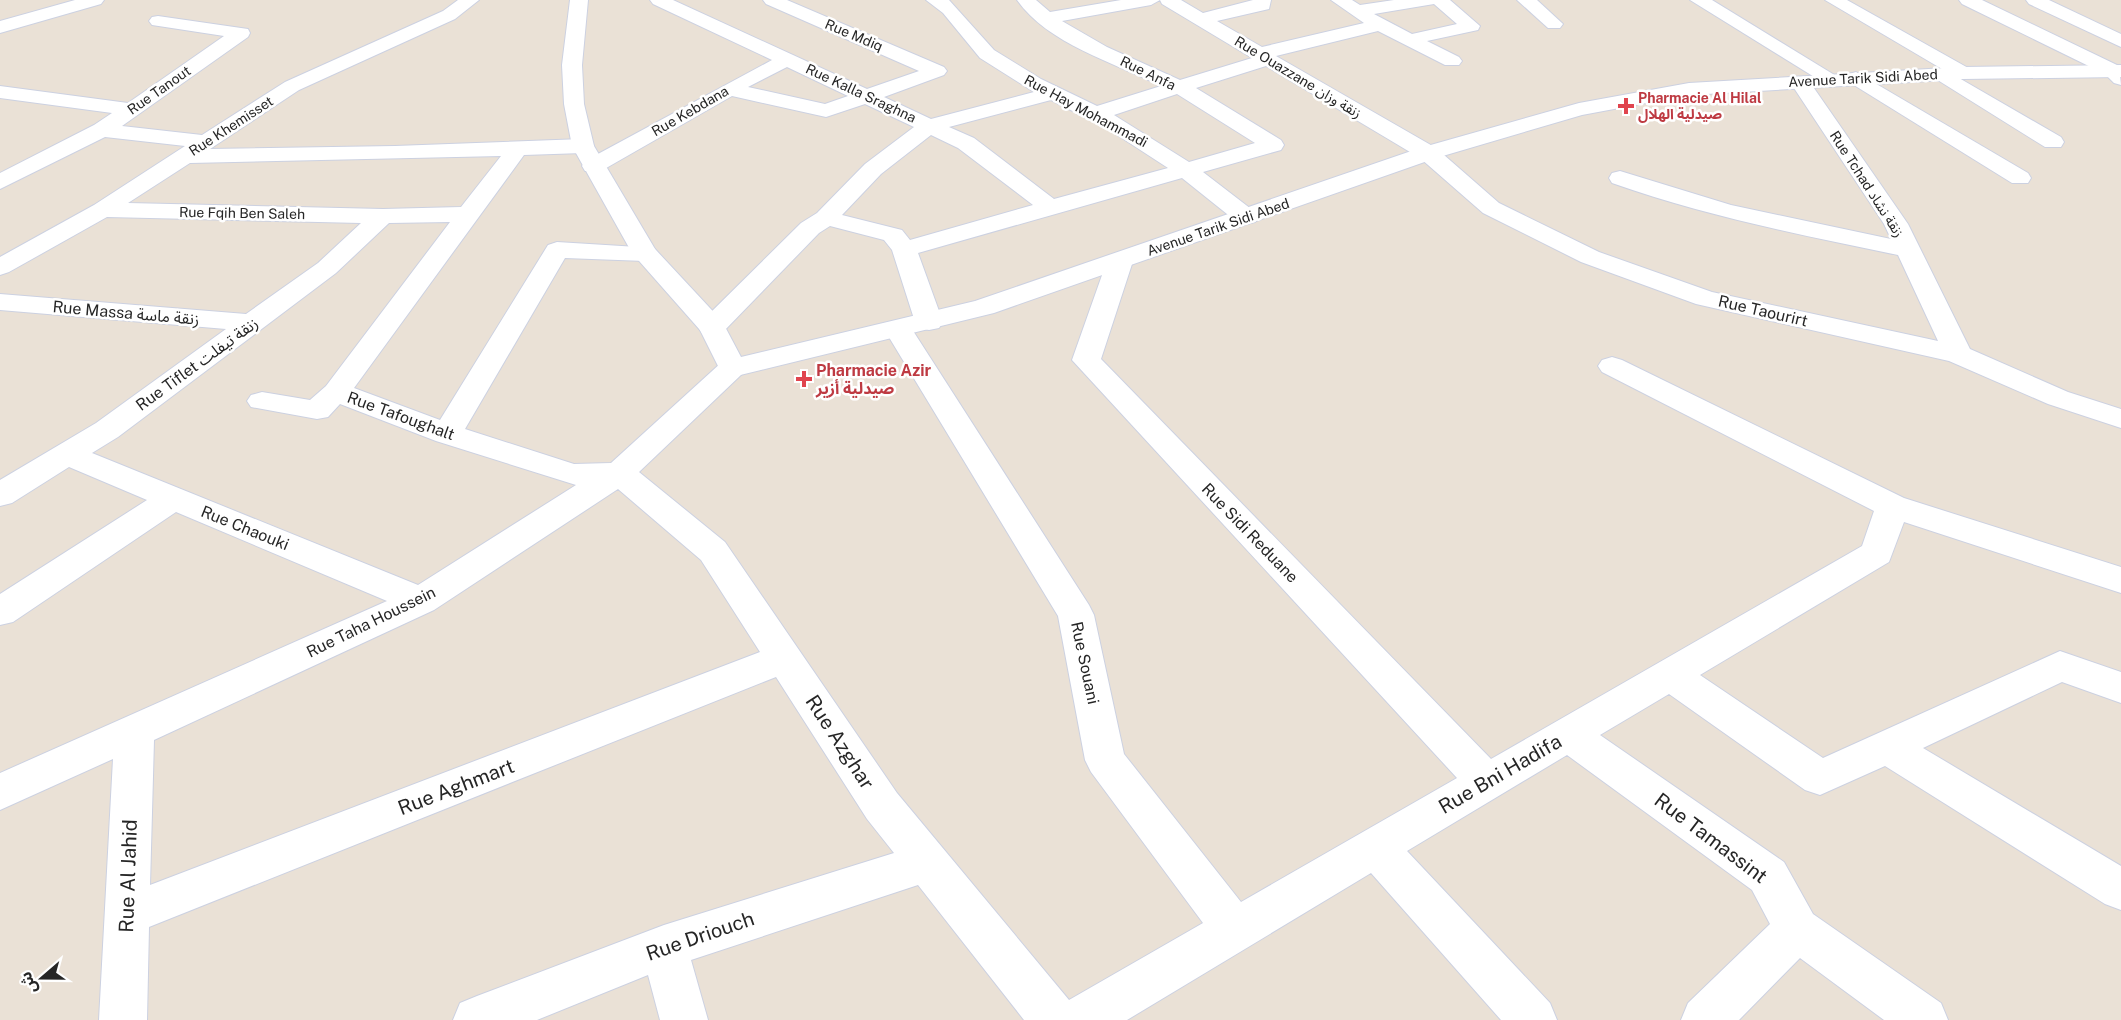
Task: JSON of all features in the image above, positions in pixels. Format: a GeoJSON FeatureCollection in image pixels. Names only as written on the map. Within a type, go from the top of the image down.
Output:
{"type":"FeatureCollection","features":[{"type":"Feature","properties":{"kind":"street"},"geometry":{"type":"LineString","coordinates":[[0,27],[95,0]]}},
{"type":"Feature","properties":{"kind":"street","name":"Rue Khemisset"},"geometry":{"type":"LineString","coordinates":[[0,267],[102,210],[292,87],[449,15],[470,0]]}},
{"type":"Feature","properties":{"kind":"street"},"geometry":{"type":"LineString","coordinates":[[579,0],[572,65],[574,104],[588,156],[645,253],[712,327],[732,368]]}},
{"type":"Feature","properties":{"kind":"street","name":"Rue Kalla Sraghna"},"geometry":{"type":"LineString","coordinates":[[659,0],[869,95],[966,143],[1051,208]]}},
{"type":"Feature","properties":{"kind":"street","name":"Rue Mdiq"},"geometry":{"type":"LineString","coordinates":[[772,0],[937,71],[869,95]]}},
{"type":"Feature","properties":{"kind":"street","name":"Rue Hay Mohammadi"},"geometry":{"type":"LineString","coordinates":[[935,0],[947,4],[971,40],[988,55],[1050,94],[1095,114],[1143,140],[1184,168],[1246,217]]}},
{"type":"Feature","properties":{"kind":"street","name":"Rue Anfa"},"geometry":{"type":"LineString","coordinates":[[1026,0],[1043,19],[1081,41],[1176,87],[1273,145],[1184,168]]}},
{"type":"Feature","properties":{"kind":"street"},"geometry":{"type":"LineString","coordinates":[[1043,19],[1151,0]]}},
{"type":"Feature","properties":{"kind":"street","name":"Rue Ouazzane زنقة وزان"},"geometry":{"type":"LineString","coordinates":[[1168,0],[1428,153]]}},
{"type":"Feature","properties":{"kind":"street"},"geometry":{"type":"LineString","coordinates":[[1201,19],[1263,5],[1262,0]]}},
{"type":"Feature","properties":{"kind":"street"},"geometry":{"type":"LineString","coordinates":[[1340,0],[1380,25],[1452,61]]}},
{"type":"Feature","properties":{"kind":"street"},"geometry":{"type":"LineString","coordinates":[[1356,11],[1430,0]]}},
{"type":"Feature","properties":{"kind":"street"},"geometry":{"type":"LineString","coordinates":[[1408,40],[1471,26],[1439,0]]}},
{"type":"Feature","properties":{"kind":"street"},"geometry":{"type":"LineString","coordinates":[[1526,0],[1554,24]]}},
{"type":"Feature","properties":{"kind":"street"},"geometry":{"type":"LineString","coordinates":[[1699,0],[1831,80]]}},
{"type":"Feature","properties":{"kind":"street"},"geometry":{"type":"LineString","coordinates":[[1834,0],[1963,73]]}},
{"type":"Feature","properties":{"kind":"street"},"geometry":{"type":"LineString","coordinates":[[1968,0],[2118,74]]}},
{"type":"Feature","properties":{"kind":"street"},"geometry":{"type":"LineString","coordinates":[[2035,0],[2121,41]]}},
{"type":"Feature","properties":{"kind":"street","name":"Rue Tanout"},"geometry":{"type":"LineString","coordinates":[[0,182],[102,130],[241,33],[158,21]]}},
{"type":"Feature","properties":{"kind":"street"},"geometry":{"type":"LineString","coordinates":[[1095,114],[1263,57],[1380,25]]}},
{"type":"Feature","properties":{"kind":"street","name":"Rue Kebdana"},"geometry":{"type":"LineString","coordinates":[[588,156],[788,59]]}},
{"type":"Feature","properties":{"kind":"street","name":"Avenue Tarik Sidi Abed"},"geometry":{"type":"LineString","coordinates":[[732,368],[984,307],[1428,153],[1579,109],[1689,89],[1856,78],[1963,73],[2118,74]]}},
{"type":"Feature","properties":{"kind":"street"},"geometry":{"type":"LineString","coordinates":[[1938,74],[2053,142]]}},
{"type":"Feature","properties":{"kind":"street"},"geometry":{"type":"LineString","coordinates":[[1856,78],[2020,178]]}},
{"type":"Feature","properties":{"kind":"street","name":"Rue Tchad زنقة نشاد"},"geometry":{"type":"LineString","coordinates":[[1800,82],[1896,224],[1958,354]]}},
{"type":"Feature","properties":{"kind":"street"},"geometry":{"type":"LineString","coordinates":[[729,89],[826,111],[869,95]]}},
{"type":"Feature","properties":{"kind":"street"},"geometry":{"type":"LineString","coordinates":[[0,92],[129,109]]}},
{"type":"Feature","properties":{"kind":"street"},"geometry":{"type":"LineString","coordinates":[[712,327],[810,228],[826,218],[873,169],[929,126],[1050,94]]}},
{"type":"Feature","properties":{"kind":"street"},"geometry":{"type":"LineString","coordinates":[[102,130],[207,142]]}},
{"type":"Feature","properties":{"kind":"street"},"geometry":{"type":"LineString","coordinates":[[187,156],[517,149],[588,156]]}},
{"type":"Feature","properties":{"kind":"street","name":"Rue Tafoughalt"},"geometry":{"type":"LineString","coordinates":[[517,149],[336,392],[447,434],[573,476],[619,473]]}},
{"type":"Feature","properties":{"kind":"street","name":"Rue Taourirt"},"geometry":{"type":"LineString","coordinates":[[1428,153],[1491,208],[1590,257],[1705,298],[1958,354],[2058,398],[2121,419]]}},
{"type":"Feature","properties":{"kind":"street"},"geometry":{"type":"LineString","coordinates":[[826,218],[893,235],[904,249],[1184,168]]}},
{"type":"Feature","properties":{"kind":"street"},"geometry":{"type":"LineString","coordinates":[[1620,178],[1672,198],[1714,209],[1908,250]]}},
{"type":"Feature","properties":{"kind":"street","name":"Rue Fqih Ben Saleh"},"geometry":{"type":"LineString","coordinates":[[102,210],[383,216],[471,213]]}},
{"type":"Feature","properties":{"kind":"street","name":"Rue Tiflet زنقة تيفلت"},"geometry":{"type":"LineString","coordinates":[[0,495],[107,430],[327,268],[383,216]]}},
{"type":"Feature","properties":{"kind":"street"},"geometry":{"type":"LineString","coordinates":[[447,434],[556,249],[645,253]]}},
{"type":"Feature","properties":{"kind":"street","name":"Rue Souani"},"geometry":{"type":"LineString","coordinates":[[904,249],[913,326],[1076,615],[1105,760],[1235,930]]}},
{"type":"Feature","properties":{"kind":"street","name":"Rue Sidi Reduane"},"geometry":{"type":"LineString","coordinates":[[1120,261],[1086,360],[1487,782]]}},
{"type":"Feature","properties":{"kind":"street","name":"Rue Massa زنقة ماسة"},"geometry":{"type":"LineString","coordinates":[[0,302],[251,323]]}},
{"type":"Feature","properties":{"kind":"street"},"geometry":{"type":"LineString","coordinates":[[0,322],[35,305]]}},
{"type":"Feature","properties":{"kind":"street"},"geometry":{"type":"LineString","coordinates":[[1612,366],[1892,506],[2121,580]]}},
{"type":"Feature","properties":{"kind":"street","name":"Rue Taha Houssein"},"geometry":{"type":"LineString","coordinates":[[0,792],[421,601],[619,473],[732,368]]}},
{"type":"Feature","properties":{"kind":"street"},"geometry":{"type":"LineString","coordinates":[[262,401],[317,410],[336,392]]}},
{"type":"Feature","properties":{"kind":"street","name":"Rue Chaouki"},"geometry":{"type":"LineString","coordinates":[[68,455],[421,601]]}},
{"type":"Feature","properties":{"kind":"street","name":"Rue Azghar"},"geometry":{"type":"LineString","coordinates":[[619,473],[713,551],[882,806],[1054,1020]]}},
{"type":"Feature","properties":{"kind":"street"},"geometry":{"type":"LineString","coordinates":[[0,612],[173,499]]}},
{"type":"Feature","properties":{"kind":"street","name":"Rue Bni Hadifa"},"geometry":{"type":"LineString","coordinates":[[1081,1020],[1876,554],[1892,506]]}},
{"type":"Feature","properties":{"kind":"street","name":"Rue Aghmart"},"geometry":{"type":"LineString","coordinates":[[127,915],[784,658]]}},
{"type":"Feature","properties":{"kind":"street"},"geometry":{"type":"LineString","coordinates":[[1670,675],[1820,778],[2060,666],[2121,688]]}},
{"type":"Feature","properties":{"kind":"street","name":"Rue Al Jahid"},"geometry":{"type":"LineString","coordinates":[[123,1020],[134,731]]}},
{"type":"Feature","properties":{"kind":"street","name":"Rue Tamassint"},"geometry":{"type":"LineString","coordinates":[[1569,734],[1768,876],[1797,928],[1924,1020]]}},
{"type":"Feature","properties":{"kind":"street"},"geometry":{"type":"LineString","coordinates":[[1888,747],[2121,890]]}},
{"type":"Feature","properties":{"kind":"street"},"geometry":{"type":"LineString","coordinates":[[1375,847],[1533,1020]]}},
{"type":"Feature","properties":{"kind":"street","name":"Rue Driouch"},"geometry":{"type":"LineString","coordinates":[[481,1019],[664,947],[927,862]]}},
{"type":"Feature","properties":{"kind":"street"},"geometry":{"type":"LineString","coordinates":[[1705,1020],[1797,928]]}},
{"type":"Feature","properties":{"kind":"street"},"geometry":{"type":"LineString","coordinates":[[664,947],[684,1020]]}},
{"type":"Feature","properties":{"kind":"place","name":"Pharmacie Al Hilal صيدلية الهلال"},"geometry":{"type":"Point","coordinates":[1626,106]}},
{"type":"Feature","properties":{"kind":"place","name":"Pharmacie Azir صيدلية أزير"},"geometry":{"type":"Point","coordinates":[804,379]}}]}
